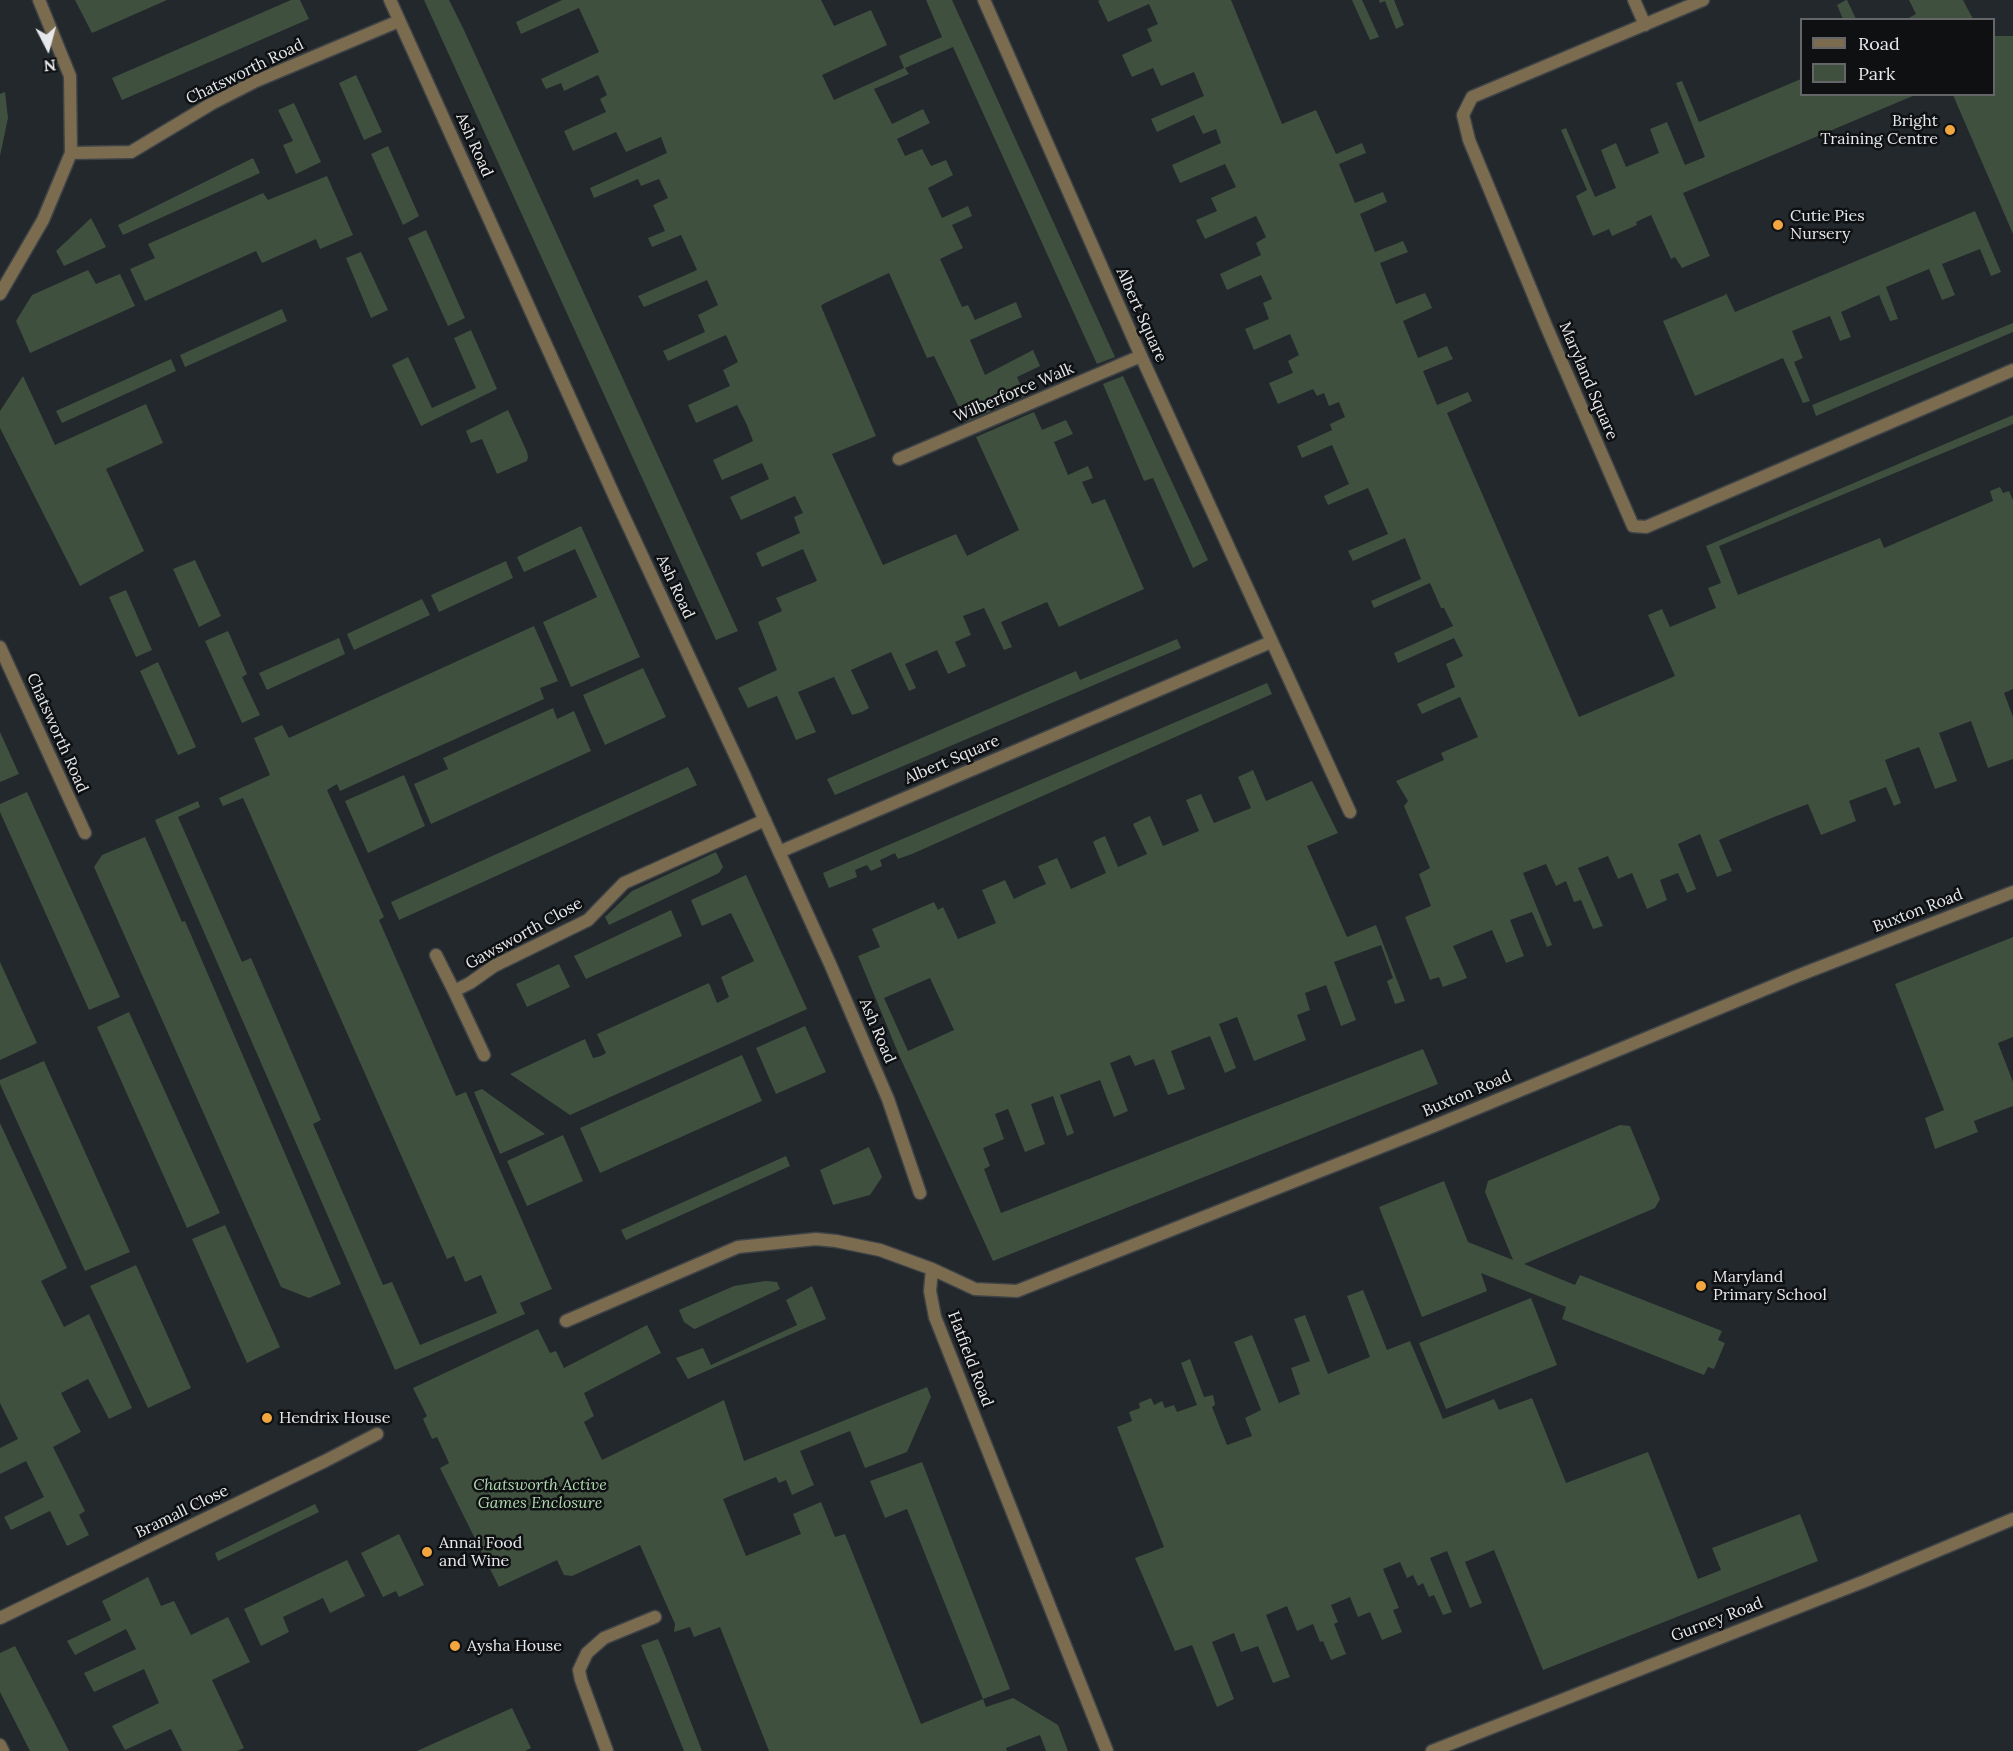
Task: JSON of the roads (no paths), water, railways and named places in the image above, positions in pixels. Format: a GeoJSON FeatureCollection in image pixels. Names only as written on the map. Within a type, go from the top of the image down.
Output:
{"type":"FeatureCollection","features":[{"type":"Feature","properties":{"kind":"street"},"geometry":{"type":"LineString","coordinates":[[0,294],[43,220],[71,153],[70,76],[39,0]]}},
{"type":"Feature","properties":{"kind":"street","name":"Ash Road"},"geometry":{"type":"LineString","coordinates":[[390,0],[618,504],[836,977],[888,1099],[920,1193]]}},
{"type":"Feature","properties":{"kind":"street","name":"Albert Square"},"geometry":{"type":"LineString","coordinates":[[984,0],[1141,356],[1350,812]]}},
{"type":"Feature","properties":{"kind":"street"},"geometry":{"type":"LineString","coordinates":[[1634,0],[1645,25]]}},
{"type":"Feature","properties":{"kind":"street","name":"Maryland Square"},"geometry":{"type":"LineString","coordinates":[[1702,0],[1472,97],[1463,115],[1473,151],[1633,526],[1646,527],[2013,370]]}},
{"type":"Feature","properties":{"kind":"street","name":"Chatsworth Road"},"geometry":{"type":"LineString","coordinates":[[71,153],[131,152],[211,104],[256,81],[399,21]]}},
{"type":"Feature","properties":{"kind":"street","name":"Wilberforce Walk"},"geometry":{"type":"LineString","coordinates":[[899,459],[1141,356]]}},
{"type":"Feature","properties":{"kind":"street","name":"Albert Square"},"geometry":{"type":"LineString","coordinates":[[779,852],[1271,642]]}},
{"type":"Feature","properties":{"kind":"street","name":"Chatsworth Road"},"geometry":{"type":"LineString","coordinates":[[0,647],[85,833]]}},
{"type":"Feature","properties":{"kind":"street","name":"Gawsworth Close"},"geometry":{"type":"LineString","coordinates":[[454,991],[494,966],[588,920],[624,883],[765,820]]}},
{"type":"Feature","properties":{"kind":"street","name":"Buxton Road"},"geometry":{"type":"LineString","coordinates":[[932,1269],[981,1291],[1017,1291],[1040,1283],[1434,1126],[1797,976],[2013,892]]}},
{"type":"Feature","properties":{"kind":"street","name":"Gawsworth Close"},"geometry":{"type":"LineString","coordinates":[[436,955],[484,1055]]}},
{"type":"Feature","properties":{"kind":"street"},"geometry":{"type":"LineString","coordinates":[[566,1322],[738,1247],[825,1239],[880,1250],[932,1269]]}},
{"type":"Feature","properties":{"kind":"street","name":"Hatfield Road"},"geometry":{"type":"LineString","coordinates":[[932,1269],[930,1291],[934,1317],[1107,1751]]}},
{"type":"Feature","properties":{"kind":"street","name":"Bramall Close"},"geometry":{"type":"LineString","coordinates":[[0,1618],[377,1434]]}},
{"type":"Feature","properties":{"kind":"street","name":"Gurney Road"},"geometry":{"type":"LineString","coordinates":[[1432,1751],[1865,1581],[2013,1519]]}},
{"type":"Feature","properties":{"kind":"street"},"geometry":{"type":"LineString","coordinates":[[607,1751],[580,1680],[579,1670],[587,1653],[604,1638],[656,1617]]}},
{"type":"Feature","properties":{"kind":"street"},"geometry":{"type":"LineString","coordinates":[[0,1745],[3,1751]]}},
{"type":"Feature","properties":{"kind":"place","name":"Bright Training Centre"},"geometry":{"type":"Point","coordinates":[1950,130]}},
{"type":"Feature","properties":{"kind":"place","name":"Cutie Pies Nursery"},"geometry":{"type":"Point","coordinates":[1778,225]}},
{"type":"Feature","properties":{"kind":"place","name":"Maryland Primary School"},"geometry":{"type":"Point","coordinates":[1701,1286]}},
{"type":"Feature","properties":{"kind":"place","name":"Hendrix House"},"geometry":{"type":"Point","coordinates":[267,1418]}},
{"type":"Feature","properties":{"kind":"place","name":"Annai Food and Wine"},"geometry":{"type":"Point","coordinates":[427,1552]}},
{"type":"Feature","properties":{"kind":"place","name":"Aysha House"},"geometry":{"type":"Point","coordinates":[455,1646]}},
{"type":"Feature","properties":{"kind":"park label","name":"Chatsworth Active Games Enclosure"},"geometry":{"type":"Point","coordinates":[540,1494]}}]}
